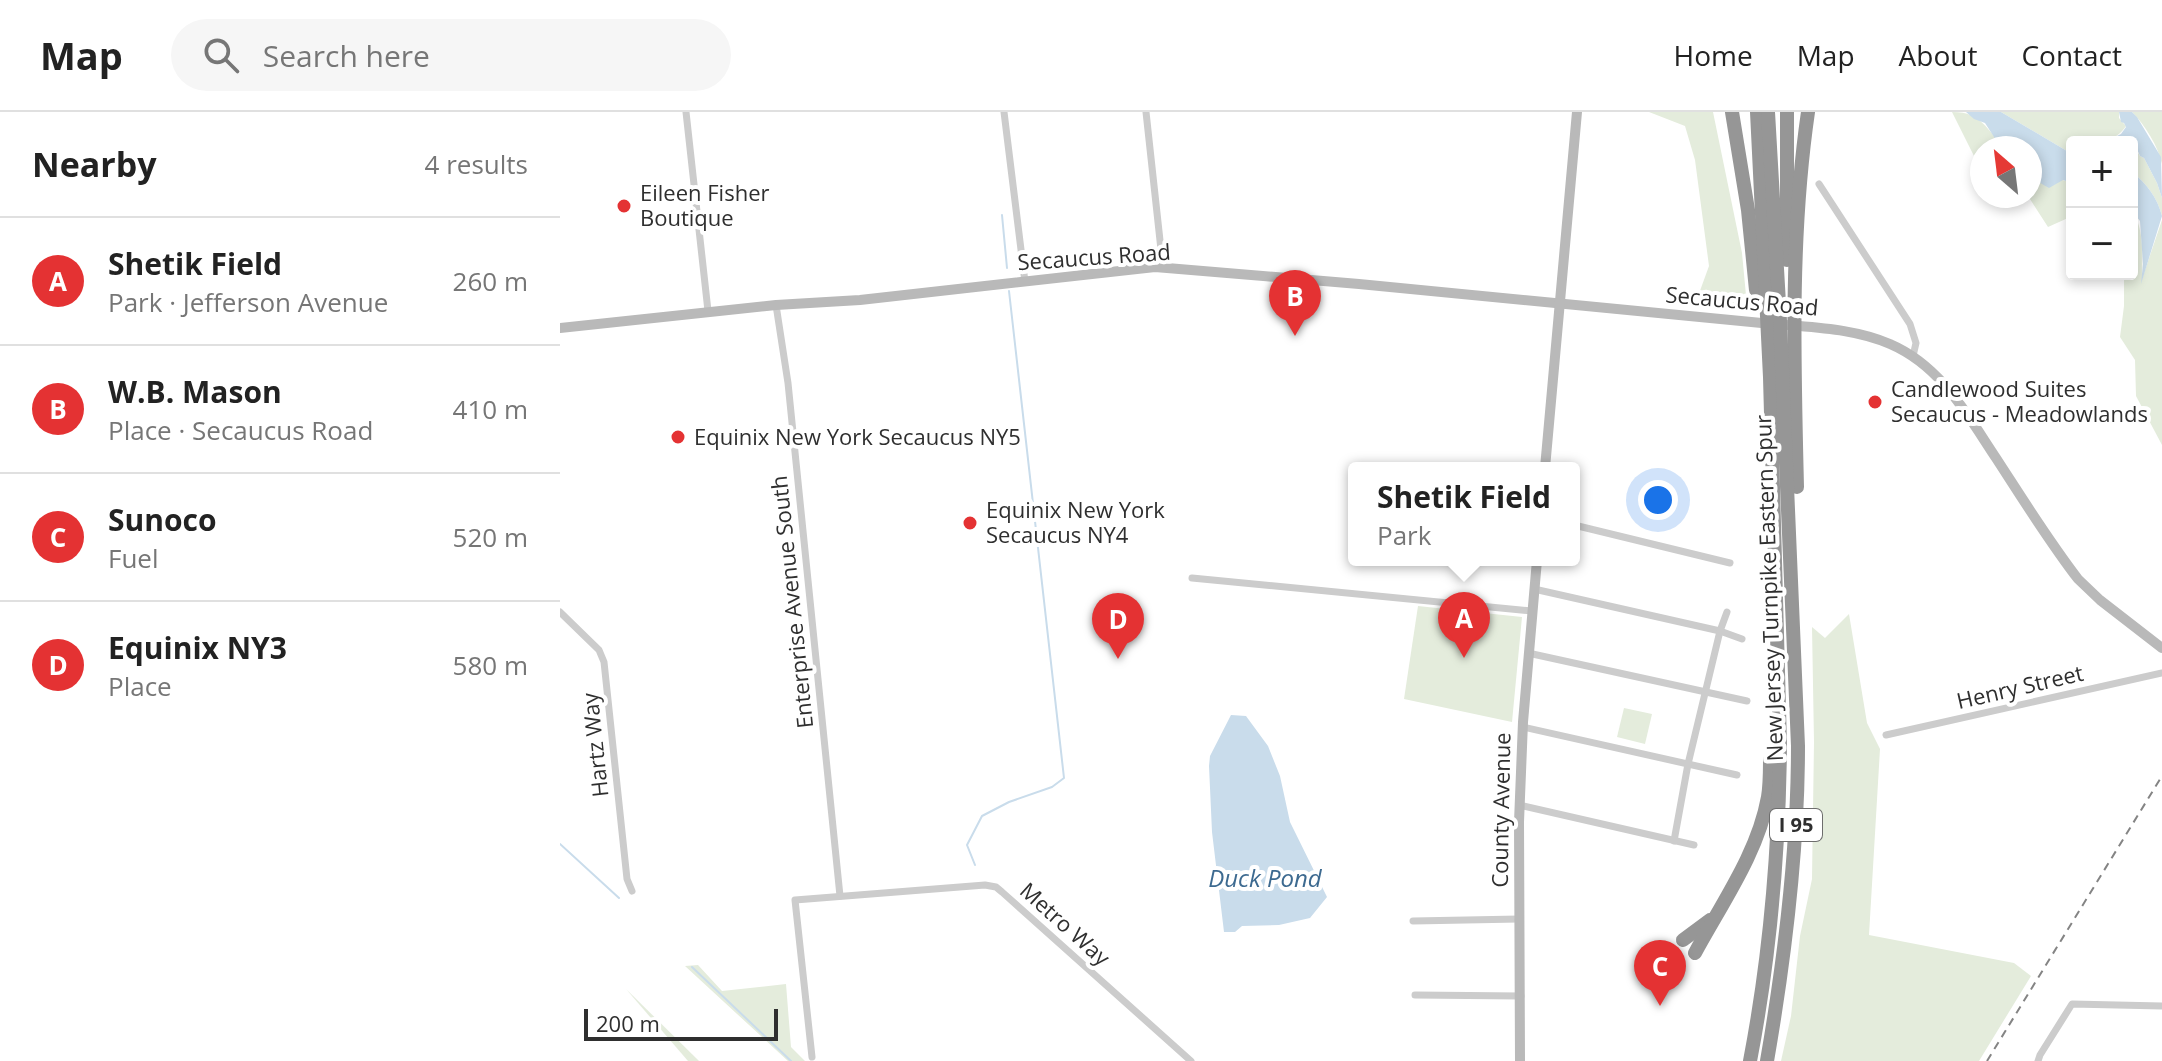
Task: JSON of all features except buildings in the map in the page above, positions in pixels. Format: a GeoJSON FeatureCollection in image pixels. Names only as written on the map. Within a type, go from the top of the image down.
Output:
{"type":"FeatureCollection","features":[{"type":"Feature","properties":{"kind":"highway"},"geometry":{"type":"LineString","coordinates":[[1734,112],[1751,232],[1760,334],[1770,377]]}},
{"type":"Feature","properties":{"kind":"highway","name":"New Jersey Turnpike Eastern Spur"},"geometry":{"type":"LineString","coordinates":[[1750,1061],[1765,970],[1780,776],[1770,377],[1757,112]]}},
{"type":"Feature","properties":{"kind":"highway","name":"New Jersey Turnpike Eastern Spur"},"geometry":{"type":"LineString","coordinates":[[1767,1061],[1787,923],[1797,805],[1798,713],[1768,112]]}},
{"type":"Feature","properties":{"kind":"highway"},"geometry":{"type":"LineString","coordinates":[[1784,408],[1788,370],[1787,112]]}},
{"type":"Feature","properties":{"kind":"highway"},"geometry":{"type":"LineString","coordinates":[[1792,587],[1797,538],[1795,285],[1798,213],[1808,112]]}},
{"type":"Feature","properties":{"kind":"highway"},"geometry":{"type":"LineString","coordinates":[[1695,953],[1751,849],[1765,811],[1779,672]]}},
{"type":"Feature","properties":{"kind":"highway"},"geometry":{"type":"LineString","coordinates":[[1683,940],[1714,918]]}},
{"type":"Feature","properties":{"kind":"main road"},"geometry":{"type":"LineString","coordinates":[[1546,462],[1577,112]]}},
{"type":"Feature","properties":{"kind":"main road","name":"Secaucus Road"},"geometry":{"type":"LineString","coordinates":[[560,328],[708,311],[860,300],[1155,267],[1560,303],[1867,336],[1913,356],[1935,373],[1950,389],[2078,579],[2162,648]]}},
{"type":"Feature","properties":{"kind":"main road","name":"County Avenue"},"geometry":{"type":"LineString","coordinates":[[1520,1061],[1519,805],[1536,566]]}},
{"type":"Feature","properties":{"kind":"street"},"geometry":{"type":"LineString","coordinates":[[686,112],[708,311]]}},
{"type":"Feature","properties":{"kind":"street"},"geometry":{"type":"LineString","coordinates":[[1004,112],[1025,282]]}},
{"type":"Feature","properties":{"kind":"street"},"geometry":{"type":"LineString","coordinates":[[1146,112],[1163,268]]}},
{"type":"Feature","properties":{"kind":"street"},"geometry":{"type":"LineString","coordinates":[[1819,184],[1910,324],[1916,343],[1913,356]]}},
{"type":"Feature","properties":{"kind":"street","name":"Enterprise Avenue South"},"geometry":{"type":"LineString","coordinates":[[776,305],[788,383],[840,896]]}},
{"type":"Feature","properties":{"kind":"street"},"geometry":{"type":"LineString","coordinates":[[1580,526],[1730,563]]}},
{"type":"Feature","properties":{"kind":"street"},"geometry":{"type":"LineString","coordinates":[[1192,578],[1532,611]]}},
{"type":"Feature","properties":{"kind":"street"},"geometry":{"type":"LineString","coordinates":[[1534,589],[1720,631],[1742,639]]}},
{"type":"Feature","properties":{"kind":"street","name":"Hartz Way"},"geometry":{"type":"LineString","coordinates":[[560,612],[599,650],[603,658],[627,879],[632,891]]}},
{"type":"Feature","properties":{"kind":"street"},"geometry":{"type":"LineString","coordinates":[[1674,841],[1688,764],[1727,612]]}},
{"type":"Feature","properties":{"kind":"street"},"geometry":{"type":"LineString","coordinates":[[1528,653],[1747,701]]}},
{"type":"Feature","properties":{"kind":"street","name":"Henry Street"},"geometry":{"type":"LineString","coordinates":[[1886,735],[2162,673]]}},
{"type":"Feature","properties":{"kind":"street"},"geometry":{"type":"LineString","coordinates":[[1523,727],[1737,775]]}},
{"type":"Feature","properties":{"kind":"street"},"geometry":{"type":"LineString","coordinates":[[1519,805],[1694,845]]}},
{"type":"Feature","properties":{"kind":"street","name":"Metro Way"},"geometry":{"type":"LineString","coordinates":[[812,1057],[795,900],[985,885],[996,887],[1191,1061]]}},
{"type":"Feature","properties":{"kind":"street"},"geometry":{"type":"LineString","coordinates":[[1413,921],[1519,919]]}},
{"type":"Feature","properties":{"kind":"street"},"geometry":{"type":"LineString","coordinates":[[1415,995],[1521,996]]}},
{"type":"Feature","properties":{"kind":"street"},"geometry":{"type":"LineString","coordinates":[[2038,1061],[2072,1004],[2162,1006]]}},
{"type":"Feature","properties":{"kind":"green space"},"geometry":{"type":"Polygon","coordinates":[[[1649,112],[1713,112],[1742,253],[1747,306],[1697,299],[1709,266],[1695,160],[1685,126],[1649,112]]]}},
{"type":"Feature","properties":{"kind":"green space"},"geometry":{"type":"Polygon","coordinates":[[[1952,112],[1971,115],[1994,136],[1970,136],[1970,148],[1952,112]]]}},
{"type":"Feature","properties":{"kind":"green space"},"geometry":{"type":"Polygon","coordinates":[[[2001,112],[2119,112],[2119,118],[2126,126],[2116,136],[2066,136],[2066,150],[2001,112]]]}},
{"type":"Feature","properties":{"kind":"green space"},"geometry":{"type":"Polygon","coordinates":[[[2132,112],[2162,112],[2162,164],[2150,136],[2132,112]]]}},
{"type":"Feature","properties":{"kind":"green space"},"geometry":{"type":"Polygon","coordinates":[[[2138,153],[2157,183],[2162,198],[2162,216],[2151,191],[2138,177],[2138,153]]]}},
{"type":"Feature","properties":{"kind":"green space"},"geometry":{"type":"Polygon","coordinates":[[[2042,174],[2066,181],[2066,219],[2048,227],[2036,208],[2042,208],[2042,174]]]}},
{"type":"Feature","properties":{"kind":"green space"},"geometry":{"type":"Polygon","coordinates":[[[2162,220],[2162,445],[2136,396],[2135,360],[2120,337],[2124,280],[2138,280],[2138,225],[2142,279],[2162,220]]]}},
{"type":"Feature","properties":{"kind":"green space"},"geometry":{"type":"Polygon","coordinates":[[[1418,606],[1522,617],[1512,722],[1404,699],[1418,606]]]}},
{"type":"Feature","properties":{"kind":"green space"},"geometry":{"type":"Polygon","coordinates":[[[1849,614],[1867,723],[1880,749],[1869,935],[2014,963],[2031,976],[1979,1061],[1781,1061],[1812,879],[1812,627],[1825,638],[1849,614]]]}},
{"type":"Feature","properties":{"kind":"green space"},"geometry":{"type":"Polygon","coordinates":[[[1624,708],[1652,714],[1645,744],[1617,737],[1624,708]]]}},
{"type":"Feature","properties":{"kind":"green space"},"geometry":{"type":"Polygon","coordinates":[[[698,965],[722,991],[786,984],[791,1047],[805,1061],[788,1061],[685,966],[698,965]]]}},
{"type":"Feature","properties":{"kind":"green space"},"geometry":{"type":"Polygon","coordinates":[[[626,989],[699,1061],[688,1061],[626,989]]]}},
{"type":"Feature","properties":{"kind":"water"},"geometry":{"type":"Polygon","coordinates":[[[1966,112],[2001,112],[2042,136],[1993,136],[1985,123],[1966,112]]]}},
{"type":"Feature","properties":{"kind":"water"},"geometry":{"type":"Polygon","coordinates":[[[2119,112],[2132,112],[2161,157],[2162,198],[2157,183],[2138,152],[2138,136],[2117,136],[2126,127],[2121,122],[2119,112]]]}},
{"type":"Feature","properties":{"kind":"water"},"geometry":{"type":"Polygon","coordinates":[[[2042,136],[2066,150],[2066,181],[2049,188],[2042,184],[2042,136]]]}},
{"type":"Feature","properties":{"kind":"water"},"geometry":{"type":"Polygon","coordinates":[[[2138,177],[2151,191],[2162,216],[2141,284],[2143,264],[2138,177]]]}},
{"type":"Feature","properties":{"kind":"water","name":"Duck Pond"},"geometry":{"type":"Polygon","coordinates":[[[1231,715],[1246,716],[1268,746],[1280,776],[1290,822],[1327,897],[1310,918],[1279,925],[1242,926],[1235,932],[1224,932],[1212,832],[1209,766],[1210,756],[1231,715]]]}},
{"type":"Feature","properties":{"kind":"waterway"},"geometry":{"type":"LineString","coordinates":[[1002,215],[1007,268]]}},
{"type":"Feature","properties":{"kind":"waterway"},"geometry":{"type":"LineString","coordinates":[[975,865],[967,845],[982,816],[1009,802],[1052,787],[1064,778],[1009,291]]}},
{"type":"Feature","properties":{"kind":"waterway"},"geometry":{"type":"LineString","coordinates":[[560,844],[619,898]]}},
{"type":"Feature","properties":{"kind":"waterway"},"geometry":{"type":"LineString","coordinates":[[692,967],[791,1061]]}},
{"type":"Feature","properties":{"kind":"railway"},"geometry":{"type":"LineString","coordinates":[[1987,1061],[2162,776]]}},
{"type":"Feature","properties":{"kind":"place","name":"Eileen Fisher Boutique"},"geometry":{"type":"Point","coordinates":[624,206]}},
{"type":"Feature","properties":{"kind":"place","name":"W.B. Mason"},"geometry":{"type":"Point","coordinates":[1295,336]}},
{"type":"Feature","properties":{"kind":"place","name":"Candlewood Suites Secaucus - Meadowlands"},"geometry":{"type":"Point","coordinates":[1875,402]}},
{"type":"Feature","properties":{"kind":"place","name":"Equinix New York Secaucus NY5"},"geometry":{"type":"Point","coordinates":[678,437]}},
{"type":"Feature","properties":{"kind":"place","name":"Equinix New York Secaucus NY4"},"geometry":{"type":"Point","coordinates":[970,523]}},
{"type":"Feature","properties":{"kind":"place","name":"Shetik Field"},"geometry":{"type":"Point","coordinates":[1464,658]}},
{"type":"Feature","properties":{"kind":"place","name":"Equinix NY3"},"geometry":{"type":"Point","coordinates":[1118,659]}},
{"type":"Feature","properties":{"kind":"place","name":"Sunoco"},"geometry":{"type":"Point","coordinates":[1660,1006]}}]}
